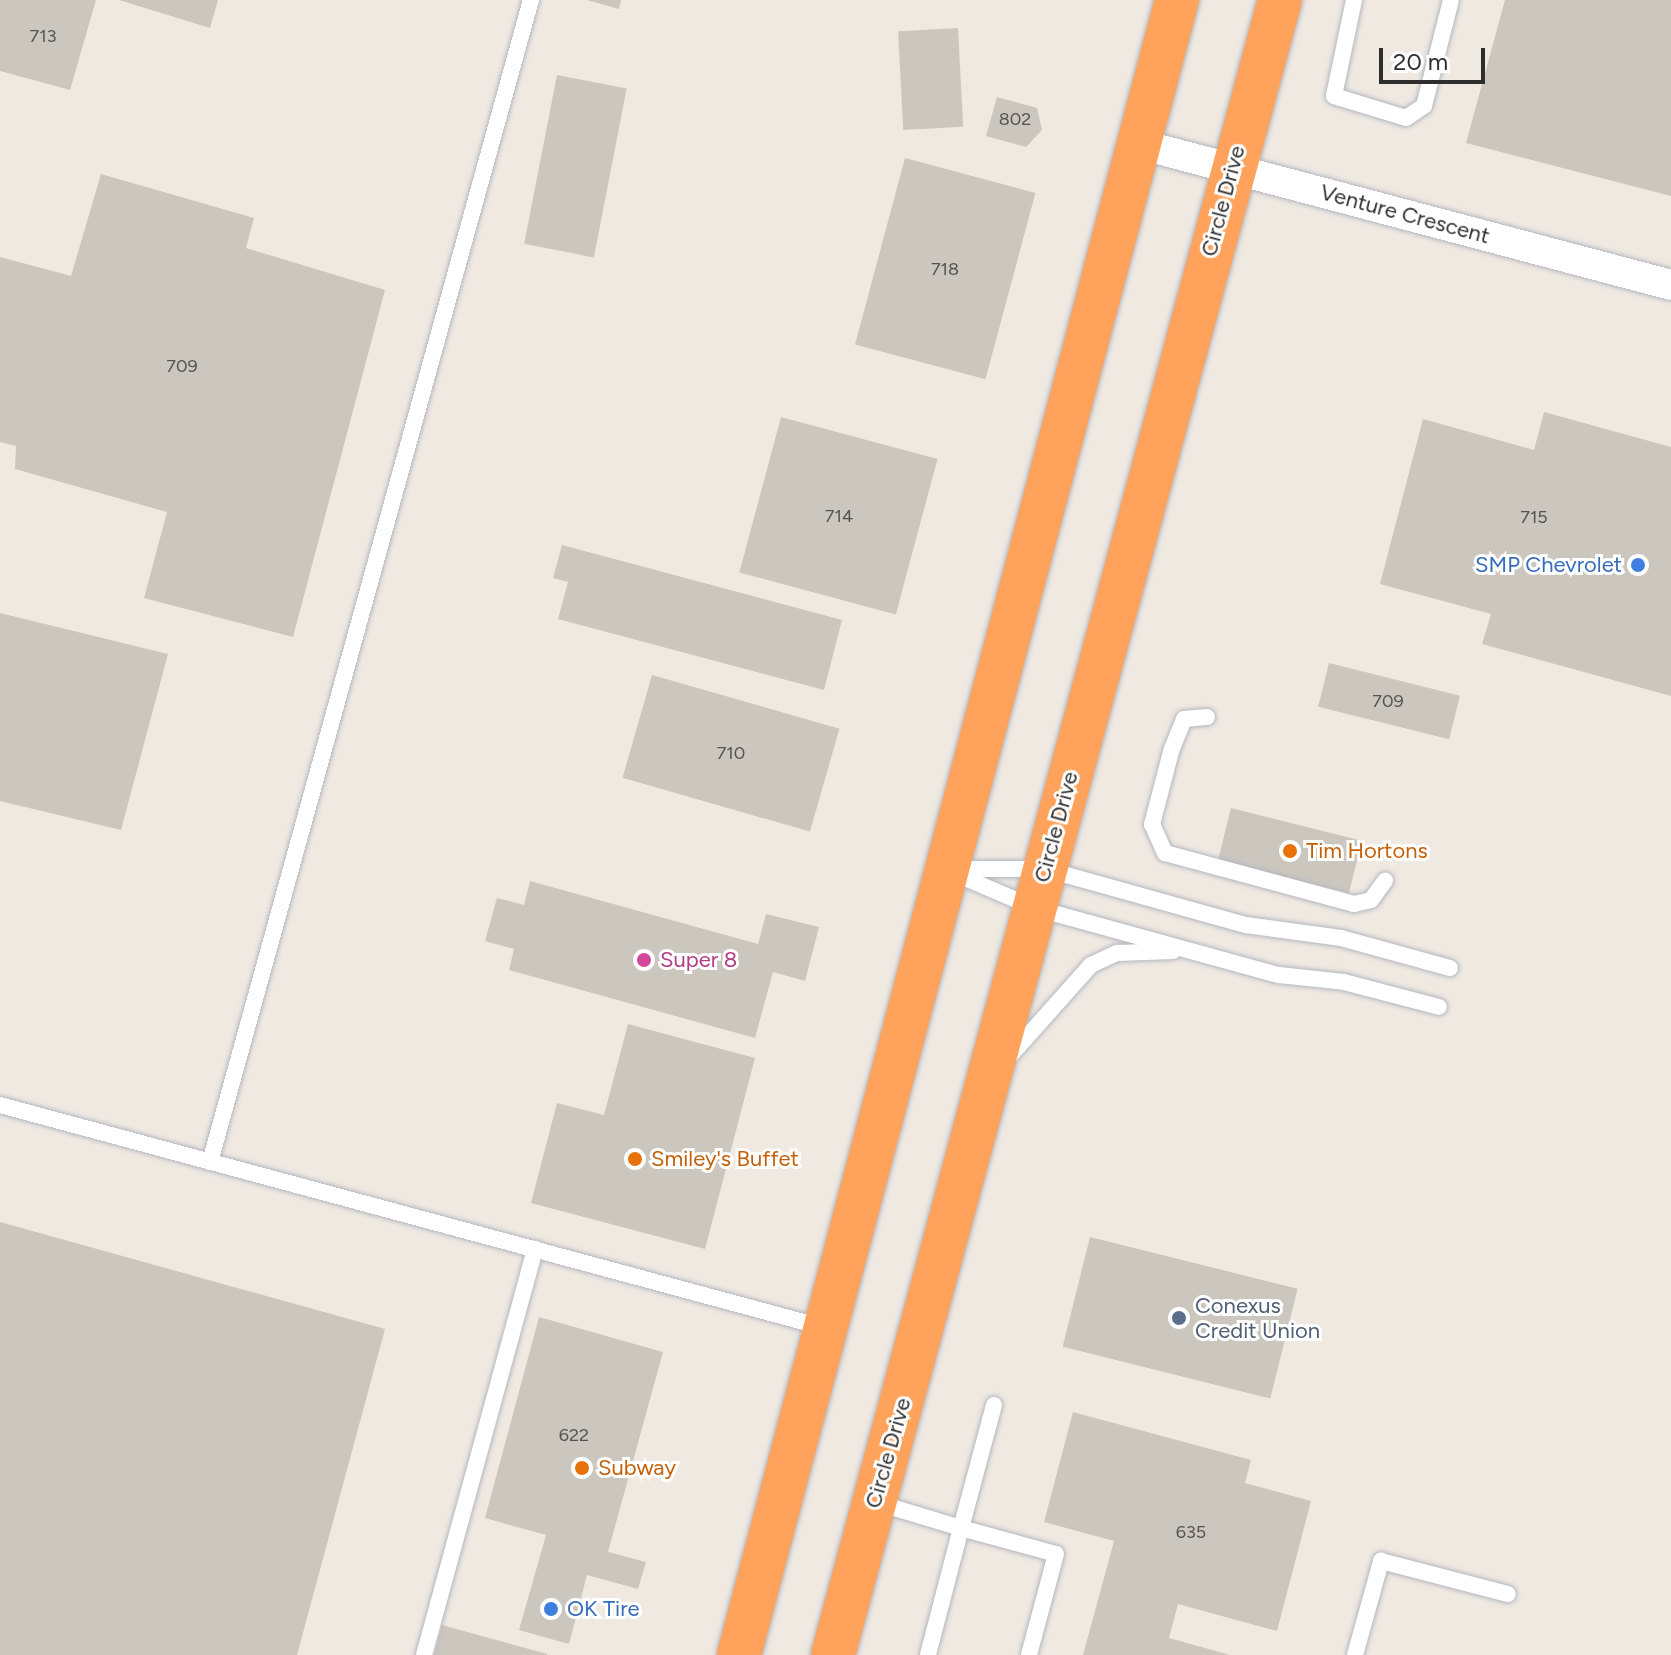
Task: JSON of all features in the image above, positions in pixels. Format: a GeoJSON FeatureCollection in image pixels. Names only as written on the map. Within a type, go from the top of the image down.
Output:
{"type":"FeatureCollection","features":[{"type":"Feature","properties":{"kind":"highway"},"geometry":{"type":"LineString","coordinates":[[739,1655],[822,1327],[1177,0]]}},
{"type":"Feature","properties":{"kind":"highway","name":"Circle Drive"},"geometry":{"type":"LineString","coordinates":[[833,1655],[1280,0]]}},
{"type":"Feature","properties":{"kind":"street","name":"Venture Crescent"},"geometry":{"type":"LineString","coordinates":[[1139,144],[1671,285]]}},
{"type":"Feature","properties":{"kind":"lane"},"geometry":{"type":"LineString","coordinates":[[210,1162],[531,0]]}},
{"type":"Feature","properties":{"kind":"lane"},"geometry":{"type":"LineString","coordinates":[[1354,0],[1334,96],[1406,118],[1424,106],[1451,0]]}},
{"type":"Feature","properties":{"kind":"lane"},"geometry":{"type":"LineString","coordinates":[[1207,717],[1184,719],[1172,748],[1152,824],[1165,853],[1354,904],[1371,900],[1385,881]]}},
{"type":"Feature","properties":{"kind":"lane"},"geometry":{"type":"LineString","coordinates":[[944,869],[1246,925],[1341,938],[1450,968]]}},
{"type":"Feature","properties":{"kind":"lane"},"geometry":{"type":"LineString","coordinates":[[944,869],[1040,888],[1191,950],[1439,1007]]}},
{"type":"Feature","properties":{"kind":"lane"},"geometry":{"type":"LineString","coordinates":[[989,1081],[1091,965],[1117,953],[1191,950]]}},
{"type":"Feature","properties":{"kind":"lane"},"geometry":{"type":"LineString","coordinates":[[0,1105],[822,1327]]}},
{"type":"Feature","properties":{"kind":"lane"},"geometry":{"type":"LineString","coordinates":[[424,1655],[535,1249]]}},
{"type":"Feature","properties":{"kind":"lane"},"geometry":{"type":"LineString","coordinates":[[928,1655],[994,1405]]}},
{"type":"Feature","properties":{"kind":"lane"},"geometry":{"type":"LineString","coordinates":[[874,1502],[1056,1554],[1029,1655]]}},
{"type":"Feature","properties":{"kind":"lane"},"geometry":{"type":"LineString","coordinates":[[1355,1655],[1381,1561],[1508,1594]]}},
{"type":"Feature","properties":{"kind":"building"},"geometry":{"type":"Polygon","coordinates":[[[0,0],[96,0],[70,90],[0,71],[0,0]]]}},
{"type":"Feature","properties":{"kind":"building"},"geometry":{"type":"Polygon","coordinates":[[[119,0],[218,0],[210,28],[119,0]]]}},
{"type":"Feature","properties":{"kind":"building"},"geometry":{"type":"Polygon","coordinates":[[[587,0],[621,0],[619,9],[587,0]]]}},
{"type":"Feature","properties":{"kind":"building"},"geometry":{"type":"Polygon","coordinates":[[[1505,0],[1671,0],[1671,196],[1466,143],[1505,0]]]}},
{"type":"Feature","properties":{"kind":"building"},"geometry":{"type":"Polygon","coordinates":[[[958,28],[963,127],[903,130],[898,31],[958,28]]]}},
{"type":"Feature","properties":{"kind":"building"},"geometry":{"type":"Polygon","coordinates":[[[557,75],[627,89],[594,257],[524,244],[557,75]]]}},
{"type":"Feature","properties":{"kind":"building"},"geometry":{"type":"Polygon","coordinates":[[[997,97],[1037,108],[1042,130],[1026,147],[986,136],[997,97]]]}},
{"type":"Feature","properties":{"kind":"building"},"geometry":{"type":"Polygon","coordinates":[[[905,158],[1035,193],[985,379],[855,344],[905,158]]]}},
{"type":"Feature","properties":{"kind":"building"},"geometry":{"type":"Polygon","coordinates":[[[101,174],[254,218],[246,248],[385,290],[293,637],[144,598],[167,512],[15,469],[16,446],[0,442],[0,257],[71,276],[101,174]]]}},
{"type":"Feature","properties":{"kind":"building"},"geometry":{"type":"Polygon","coordinates":[[[1544,412],[1671,447],[1671,696],[1482,644],[1491,614],[1380,584],[1423,419],[1534,450],[1544,412]]]}},
{"type":"Feature","properties":{"kind":"building"},"geometry":{"type":"Polygon","coordinates":[[[781,417],[937,459],[896,614],[739,573],[781,417]]]}},
{"type":"Feature","properties":{"kind":"building"},"geometry":{"type":"Polygon","coordinates":[[[562,545],[842,620],[824,690],[558,619],[568,582],[553,578],[562,545]]]}},
{"type":"Feature","properties":{"kind":"building"},"geometry":{"type":"Polygon","coordinates":[[[0,613],[168,654],[121,830],[0,801],[0,613]]]}},
{"type":"Feature","properties":{"kind":"building"},"geometry":{"type":"Polygon","coordinates":[[[1329,663],[1460,696],[1449,739],[1318,707],[1329,663]]]}},
{"type":"Feature","properties":{"kind":"building"},"geometry":{"type":"Polygon","coordinates":[[[652,675],[839,729],[810,832],[623,778],[652,675]]]}},
{"type":"Feature","properties":{"kind":"building","name":"Tim Hortons"},"geometry":{"type":"Polygon","coordinates":[[[1231,808],[1362,841],[1349,893],[1218,860],[1231,808]]]}},
{"type":"Feature","properties":{"kind":"building","name":"Super 8"},"geometry":{"type":"Polygon","coordinates":[[[530,881],[758,944],[766,914],[819,927],[805,981],[773,972],[755,1038],[509,970],[514,949],[485,941],[497,898],[524,905],[530,881]]]}},
{"type":"Feature","properties":{"kind":"building","name":"Smiley's Buffet"},"geometry":{"type":"Polygon","coordinates":[[[628,1024],[755,1058],[705,1249],[531,1203],[557,1103],[604,1115],[628,1024]]]}},
{"type":"Feature","properties":{"kind":"building"},"geometry":{"type":"Polygon","coordinates":[[[0,1222],[385,1329],[297,1655],[0,1655],[0,1222]]]}},
{"type":"Feature","properties":{"kind":"building","name":"Conexus Credit Union"},"geometry":{"type":"Polygon","coordinates":[[[1090,1237],[1298,1289],[1270,1398],[1063,1347],[1090,1237]]]}},
{"type":"Feature","properties":{"kind":"building"},"geometry":{"type":"Polygon","coordinates":[[[539,1317],[663,1352],[608,1552],[646,1562],[638,1589],[587,1575],[569,1644],[519,1630],[546,1535],[485,1518],[539,1317]]]}},
{"type":"Feature","properties":{"kind":"building"},"geometry":{"type":"Polygon","coordinates":[[[1073,1412],[1251,1460],[1245,1483],[1311,1501],[1277,1631],[1178,1604],[1169,1638],[1230,1655],[1083,1655],[1114,1541],[1044,1522],[1073,1412]]]}},
{"type":"Feature","properties":{"kind":"building"},"geometry":{"type":"Polygon","coordinates":[[[442,1625],[547,1654],[547,1655],[434,1655],[442,1625]]]}},
{"type":"Feature","properties":{"kind":"place","name":"SMP Chevrolet"},"geometry":{"type":"Point","coordinates":[1638,565]}},
{"type":"Feature","properties":{"kind":"place","name":"Tim Hortons"},"geometry":{"type":"Point","coordinates":[1290,851]}},
{"type":"Feature","properties":{"kind":"place","name":"Super 8"},"geometry":{"type":"Point","coordinates":[644,960]}},
{"type":"Feature","properties":{"kind":"place","name":"Smiley's Buffet"},"geometry":{"type":"Point","coordinates":[635,1159]}},
{"type":"Feature","properties":{"kind":"place","name":"Conexus Credit Union"},"geometry":{"type":"Point","coordinates":[1179,1318]}},
{"type":"Feature","properties":{"kind":"place","name":"Subway"},"geometry":{"type":"Point","coordinates":[582,1468]}},
{"type":"Feature","properties":{"kind":"place","name":"OK Tire"},"geometry":{"type":"Point","coordinates":[551,1609]}}]}
